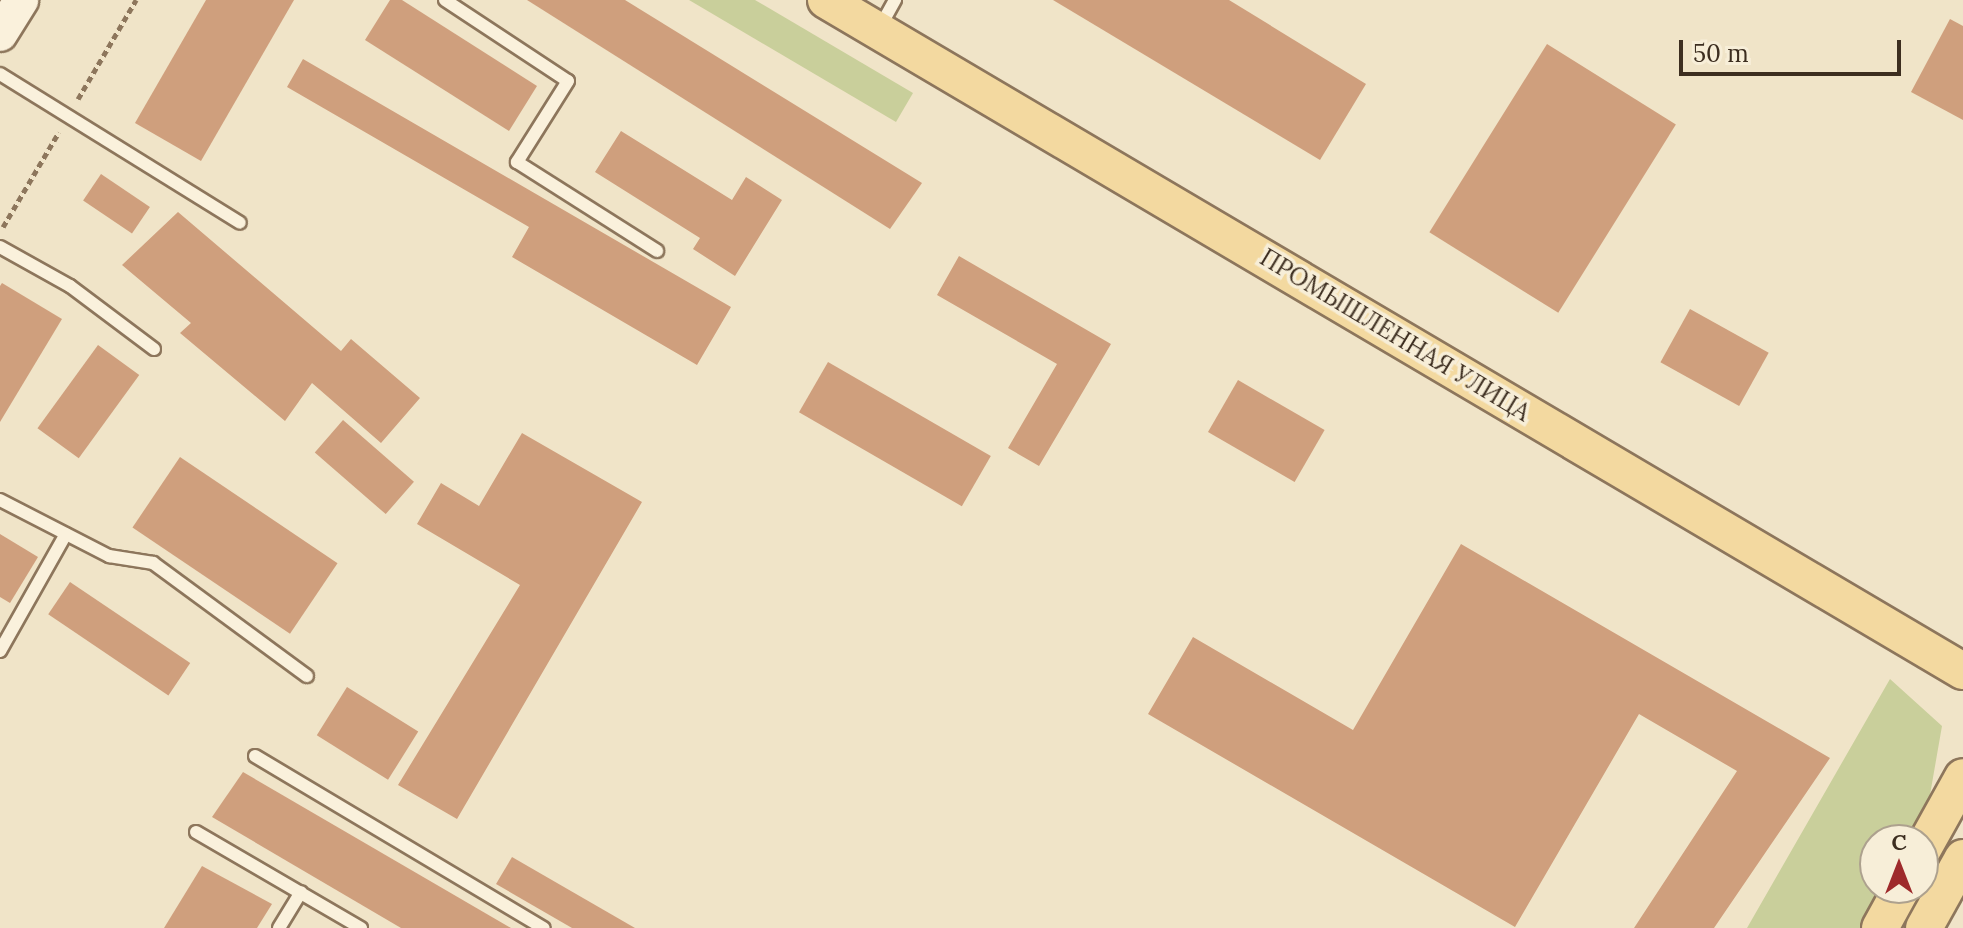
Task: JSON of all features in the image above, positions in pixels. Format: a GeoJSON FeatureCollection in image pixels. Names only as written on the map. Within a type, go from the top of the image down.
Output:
{"type":"FeatureCollection","features":[{"type":"Feature","properties":{"kind":"main road"},"geometry":{"type":"LineString","coordinates":[[0,34],[21,0]]}},
{"type":"Feature","properties":{"kind":"main road","name":"ПРОМЫШЛЕННАЯ УЛИЦА"},"geometry":{"type":"LineString","coordinates":[[826,0],[887,15],[1963,671]]}},
{"type":"Feature","properties":{"kind":"main road"},"geometry":{"type":"LineString","coordinates":[[1937,824],[1963,777]]}},
{"type":"Feature","properties":{"kind":"main road"},"geometry":{"type":"LineString","coordinates":[[1924,928],[1963,858]]}},
{"type":"Feature","properties":{"kind":"main road"},"geometry":{"type":"LineString","coordinates":[[1880,928],[1893,904]]}},
{"type":"Feature","properties":{"kind":"lane"},"geometry":{"type":"LineString","coordinates":[[445,0],[568,81],[517,162],[657,251]]}},
{"type":"Feature","properties":{"kind":"lane"},"geometry":{"type":"LineString","coordinates":[[0,74],[240,223]]}},
{"type":"Feature","properties":{"kind":"lane"},"geometry":{"type":"LineString","coordinates":[[0,247],[70,286],[154,349]]}},
{"type":"Feature","properties":{"kind":"lane"},"geometry":{"type":"LineString","coordinates":[[0,500],[109,556],[153,563],[307,676]]}},
{"type":"Feature","properties":{"kind":"lane"},"geometry":{"type":"LineString","coordinates":[[0,651],[66,534]]}},
{"type":"Feature","properties":{"kind":"lane"},"geometry":{"type":"LineString","coordinates":[[255,756],[544,928]]}},
{"type":"Feature","properties":{"kind":"lane"},"geometry":{"type":"LineString","coordinates":[[196,832],[361,928]]}},
{"type":"Feature","properties":{"kind":"lane"},"geometry":{"type":"LineString","coordinates":[[279,928],[301,892]]}},
{"type":"Feature","properties":{"kind":"green space"},"geometry":{"type":"Polygon","coordinates":[[[689,0],[755,0],[913,93],[896,122],[689,0]]]}},
{"type":"Feature","properties":{"kind":"green space"},"geometry":{"type":"Polygon","coordinates":[[[1890,679],[1942,726],[1927,812],[1920,824],[1859,824],[1859,904],[1875,904],[1862,928],[1747,928],[1890,679]]]}},
{"type":"Feature","properties":{"kind":"building"},"geometry":{"type":"Polygon","coordinates":[[[206,0],[294,0],[201,161],[135,123],[206,0]]]}},
{"type":"Feature","properties":{"kind":"building"},"geometry":{"type":"Polygon","coordinates":[[[390,0],[402,0],[537,86],[509,131],[365,40],[390,0]]]}},
{"type":"Feature","properties":{"kind":"building"},"geometry":{"type":"Polygon","coordinates":[[[527,0],[625,0],[922,183],[890,229],[527,0]]]}},
{"type":"Feature","properties":{"kind":"building"},"geometry":{"type":"Polygon","coordinates":[[[1053,0],[1229,0],[1366,84],[1320,160],[1053,0]]]}},
{"type":"Feature","properties":{"kind":"building"},"geometry":{"type":"Polygon","coordinates":[[[1950,19],[1963,26],[1963,120],[1911,92],[1950,19]]]}},
{"type":"Feature","properties":{"kind":"building"},"geometry":{"type":"Polygon","coordinates":[[[1547,44],[1676,125],[1558,313],[1429,232],[1547,44]]]}},
{"type":"Feature","properties":{"kind":"building"},"geometry":{"type":"Polygon","coordinates":[[[303,59],[731,307],[697,365],[512,257],[529,227],[287,87],[303,59]]]}},
{"type":"Feature","properties":{"kind":"building"},"geometry":{"type":"Polygon","coordinates":[[[621,131],[732,200],[746,177],[782,200],[735,276],[693,249],[700,238],[595,172],[621,131]]]}},
{"type":"Feature","properties":{"kind":"building"},"geometry":{"type":"Polygon","coordinates":[[[101,174],[150,207],[132,234],[83,201],[101,174]]]}},
{"type":"Feature","properties":{"kind":"building"},"geometry":{"type":"Polygon","coordinates":[[[178,212],[341,351],[351,339],[420,398],[381,443],[312,383],[285,421],[180,333],[191,323],[122,265],[178,212]]]}},
{"type":"Feature","properties":{"kind":"building"},"geometry":{"type":"Polygon","coordinates":[[[959,256],[1111,344],[1039,466],[1008,448],[1057,364],[937,295],[959,256]]]}},
{"type":"Feature","properties":{"kind":"building"},"geometry":{"type":"Polygon","coordinates":[[[2,283],[62,319],[0,422],[0,286],[2,283]]]}},
{"type":"Feature","properties":{"kind":"building"},"geometry":{"type":"Polygon","coordinates":[[[1690,309],[1769,353],[1739,406],[1660,362],[1690,309]]]}},
{"type":"Feature","properties":{"kind":"building"},"geometry":{"type":"Polygon","coordinates":[[[98,345],[139,375],[79,458],[37,428],[98,345]]]}},
{"type":"Feature","properties":{"kind":"building"},"geometry":{"type":"Polygon","coordinates":[[[828,362],[991,456],[962,506],[799,412],[828,362]]]}},
{"type":"Feature","properties":{"kind":"building"},"geometry":{"type":"Polygon","coordinates":[[[1238,380],[1325,430],[1295,482],[1208,432],[1238,380]]]}},
{"type":"Feature","properties":{"kind":"building"},"geometry":{"type":"Polygon","coordinates":[[[343,420],[414,482],[386,514],[315,452],[343,420]]]}},
{"type":"Feature","properties":{"kind":"building"},"geometry":{"type":"Polygon","coordinates":[[[522,433],[642,502],[457,819],[398,785],[520,585],[417,524],[441,483],[479,506],[522,433]]]}},
{"type":"Feature","properties":{"kind":"building"},"geometry":{"type":"Polygon","coordinates":[[[180,457],[338,563],[290,634],[132,527],[180,457]]]}},
{"type":"Feature","properties":{"kind":"building"},"geometry":{"type":"Polygon","coordinates":[[[0,534],[38,557],[10,603],[0,597],[0,534]]]}},
{"type":"Feature","properties":{"kind":"building"},"geometry":{"type":"Polygon","coordinates":[[[1461,544],[1830,758],[1714,928],[1634,928],[1737,771],[1639,714],[1515,927],[1148,714],[1193,637],[1353,730],[1461,544]]]}},
{"type":"Feature","properties":{"kind":"building"},"geometry":{"type":"Polygon","coordinates":[[[70,582],[190,663],[168,695],[48,614],[70,582]]]}},
{"type":"Feature","properties":{"kind":"building"},"geometry":{"type":"Polygon","coordinates":[[[347,687],[418,732],[388,780],[317,735],[347,687]]]}},
{"type":"Feature","properties":{"kind":"building"},"geometry":{"type":"Polygon","coordinates":[[[243,772],[511,928],[401,928],[212,817],[243,772]]]}},
{"type":"Feature","properties":{"kind":"building"},"geometry":{"type":"Polygon","coordinates":[[[512,857],[635,928],[572,928],[496,884],[512,857]]]}},
{"type":"Feature","properties":{"kind":"building"},"geometry":{"type":"Polygon","coordinates":[[[202,866],[272,904],[257,928],[164,928],[202,866]]]}}]}
